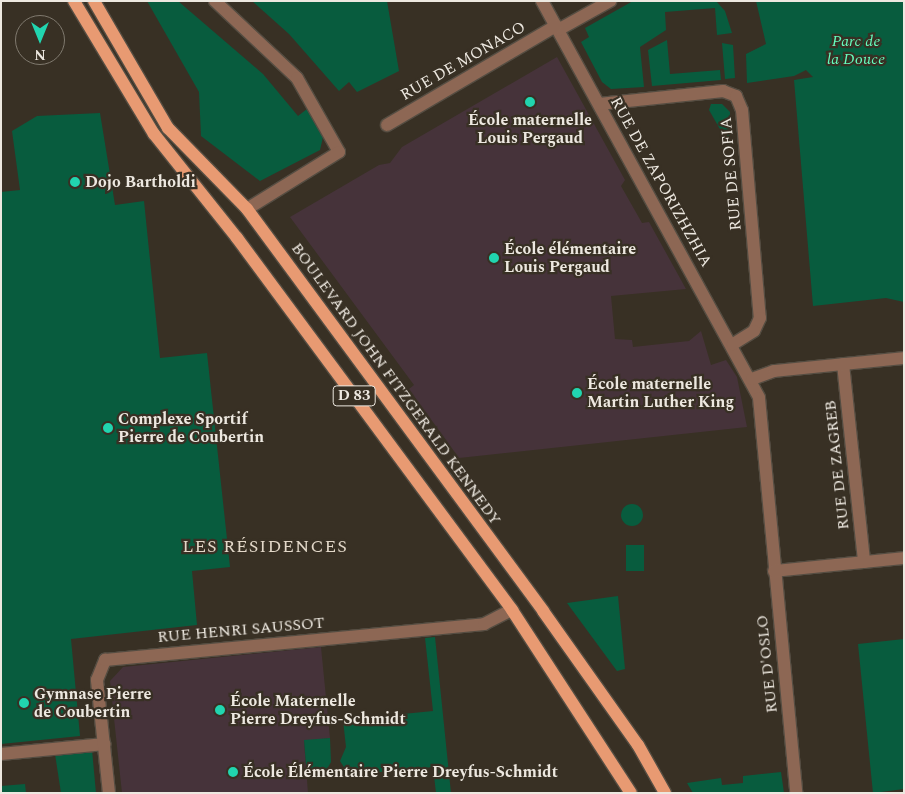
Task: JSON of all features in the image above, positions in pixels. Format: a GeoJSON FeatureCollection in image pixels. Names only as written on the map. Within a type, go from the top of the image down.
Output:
{"type":"FeatureCollection","features":[{"type":"Feature","properties":{"kind":"main road","name":"D 83"},"geometry":{"type":"LineString","coordinates":[[74,1],[154,134],[237,238],[512,610],[630,793]]}},
{"type":"Feature","properties":{"kind":"main road","name":"BOULEVARD JOHN FITZGERALD KENNEDY"},"geometry":{"type":"LineString","coordinates":[[94,1],[168,128],[247,209],[543,611],[638,745],[665,793]]}},
{"type":"Feature","properties":{"kind":"street"},"geometry":{"type":"LineString","coordinates":[[214,1],[297,78],[339,152],[247,209]]}},
{"type":"Feature","properties":{"kind":"street","name":"RUE DE ZAPORIZHZHIA"},"geometry":{"type":"LineString","coordinates":[[542,1],[752,379]]}},
{"type":"Feature","properties":{"kind":"street","name":"RUE DE MONACO"},"geometry":{"type":"LineString","coordinates":[[387,125],[557,28],[610,1]]}},
{"type":"Feature","properties":{"kind":"street","name":"RUE DE SOFIA"},"geometry":{"type":"LineString","coordinates":[[599,104],[723,91],[736,96],[742,119],[760,318],[754,331],[733,344]]}},
{"type":"Feature","properties":{"kind":"street"},"geometry":{"type":"LineString","coordinates":[[752,379],[774,371],[904,358]]}},
{"type":"Feature","properties":{"kind":"street","name":"RUE DE ZAGREB"},"geometry":{"type":"LineString","coordinates":[[843,364],[864,562]]}},
{"type":"Feature","properties":{"kind":"street","name":"RUE D'OSLO"},"geometry":{"type":"LineString","coordinates":[[752,379],[759,398],[796,793]]}},
{"type":"Feature","properties":{"kind":"street"},"geometry":{"type":"LineString","coordinates":[[774,571],[904,558]]}},
{"type":"Feature","properties":{"kind":"street","name":"RUE HENRI SAUSSOT"},"geometry":{"type":"LineString","coordinates":[[109,793],[97,680],[105,660],[484,624],[512,610]]}},
{"type":"Feature","properties":{"kind":"street"},"geometry":{"type":"LineString","coordinates":[[1,754],[105,744]]}},
{"type":"Feature","properties":{"kind":"shaded area"},"geometry":{"type":"Polygon","coordinates":[[[557,57],[625,180],[621,186],[642,223],[649,222],[686,289],[611,296],[615,339],[632,340],[633,347],[689,341],[701,331],[711,365],[726,360],[737,377],[747,427],[459,458],[409,389],[414,385],[290,217],[379,165],[390,163],[402,147],[557,57]]]}},
{"type":"Feature","properties":{"kind":"shaded area","name":"École Maternelle Pierre Dreyfus-Schmidt"},"geometry":{"type":"Polygon","coordinates":[[[321,647],[330,738],[304,741],[308,793],[122,793],[110,681],[123,667],[321,647]]]}},
{"type":"Feature","properties":{"kind":"green space"},"geometry":{"type":"Polygon","coordinates":[[[147,1],[178,1],[263,74],[298,116],[307,109],[323,137],[320,150],[260,181],[201,136],[199,92],[147,1]]]}},
{"type":"Feature","properties":{"kind":"green space"},"geometry":{"type":"Polygon","coordinates":[[[252,1],[387,1],[399,71],[357,92],[349,82],[339,91],[289,34],[252,1]]]}},
{"type":"Feature","properties":{"kind":"green space"},"geometry":{"type":"Polygon","coordinates":[[[633,1],[716,1],[725,11],[732,33],[717,35],[715,8],[665,12],[666,30],[640,47],[644,87],[611,89],[602,82],[581,42],[589,37],[585,28],[633,1]]]}},
{"type":"Feature","properties":{"kind":"green space","name":"Parc de la Douce"},"geometry":{"type":"Polygon","coordinates":[[[756,1],[904,1],[904,302],[886,298],[813,306],[794,80],[813,77],[806,70],[794,76],[747,83],[746,54],[766,44],[756,1]]]}},
{"type":"Feature","properties":{"kind":"green space"},"geometry":{"type":"Polygon","coordinates":[[[667,40],[670,74],[720,70],[721,80],[652,86],[648,50],[667,40]]]}},
{"type":"Feature","properties":{"kind":"green space"},"geometry":{"type":"Polygon","coordinates":[[[722,43],[733,45],[735,78],[725,79],[722,43]]]}},
{"type":"Feature","properties":{"kind":"green space"},"geometry":{"type":"Polygon","coordinates":[[[711,104],[722,104],[730,112],[729,145],[709,110],[711,104]]]}},
{"type":"Feature","properties":{"kind":"green space","name":"Complexe Sportif Pierre de Coubertin"},"geometry":{"type":"Polygon","coordinates":[[[100,113],[115,205],[144,201],[160,358],[207,353],[230,567],[192,571],[197,625],[71,639],[80,736],[1,744],[1,192],[20,190],[12,131],[37,116],[100,113]]]}},
{"type":"Feature","properties":{"kind":"green space"},"geometry":{"type":"Polygon","coordinates":[[[632,504],[640,507],[643,515],[640,523],[632,526],[624,523],[621,515],[624,507],[632,504]]]}},
{"type":"Feature","properties":{"kind":"green space"},"geometry":{"type":"Polygon","coordinates":[[[626,545],[644,545],[644,571],[626,571],[626,545]]]}},
{"type":"Feature","properties":{"kind":"green space"},"geometry":{"type":"Polygon","coordinates":[[[618,596],[625,669],[617,671],[567,603],[618,596]]]}},
{"type":"Feature","properties":{"kind":"green space"},"geometry":{"type":"Polygon","coordinates":[[[435,637],[451,793],[436,793],[433,767],[349,775],[340,761],[346,747],[343,720],[433,711],[425,638],[435,637]]]}},
{"type":"Feature","properties":{"kind":"green space"},"geometry":{"type":"Polygon","coordinates":[[[904,639],[904,789],[873,793],[858,644],[904,639]]]}},
{"type":"Feature","properties":{"kind":"green space"},"geometry":{"type":"Polygon","coordinates":[[[330,738],[331,762],[323,776],[307,777],[304,740],[330,738]]]}},
{"type":"Feature","properties":{"kind":"green space"},"geometry":{"type":"Polygon","coordinates":[[[92,750],[96,793],[61,793],[55,754],[92,750]]]}},
{"type":"Feature","properties":{"kind":"green space"},"geometry":{"type":"Polygon","coordinates":[[[781,772],[784,793],[693,793],[687,783],[721,778],[722,785],[743,783],[743,776],[781,772]]]}},
{"type":"Feature","properties":{"kind":"green space"},"geometry":{"type":"Polygon","coordinates":[[[25,784],[26,793],[1,793],[1,786],[25,784]]]}},
{"type":"Feature","properties":{"kind":"place","name":"École maternelle Louis Pergaud"},"geometry":{"type":"Point","coordinates":[530,102]}},
{"type":"Feature","properties":{"kind":"place","name":"Dojo Bartholdi"},"geometry":{"type":"Point","coordinates":[75,182]}},
{"type":"Feature","properties":{"kind":"place","name":"École élémentaire Louis Pergaud"},"geometry":{"type":"Point","coordinates":[494,258]}},
{"type":"Feature","properties":{"kind":"place","name":"École maternelle Martin Luther King"},"geometry":{"type":"Point","coordinates":[577,393]}},
{"type":"Feature","properties":{"kind":"place","name":"Complexe Sportif Pierre de Coubertin"},"geometry":{"type":"Point","coordinates":[108,428]}},
{"type":"Feature","properties":{"kind":"place","name":"Gymnase Pierre de Coubertin"},"geometry":{"type":"Point","coordinates":[24,703]}},
{"type":"Feature","properties":{"kind":"place","name":"École Maternelle Pierre Dreyfus-Schmidt"},"geometry":{"type":"Point","coordinates":[220,710]}},
{"type":"Feature","properties":{"kind":"place","name":"École Élémentaire Pierre Dreyfus-Schmidt"},"geometry":{"type":"Point","coordinates":[233,772]}},
{"type":"Feature","properties":{"kind":"district","name":"LES RÉSIDENCES"},"geometry":{"type":"Point","coordinates":[265,547]}}]}
